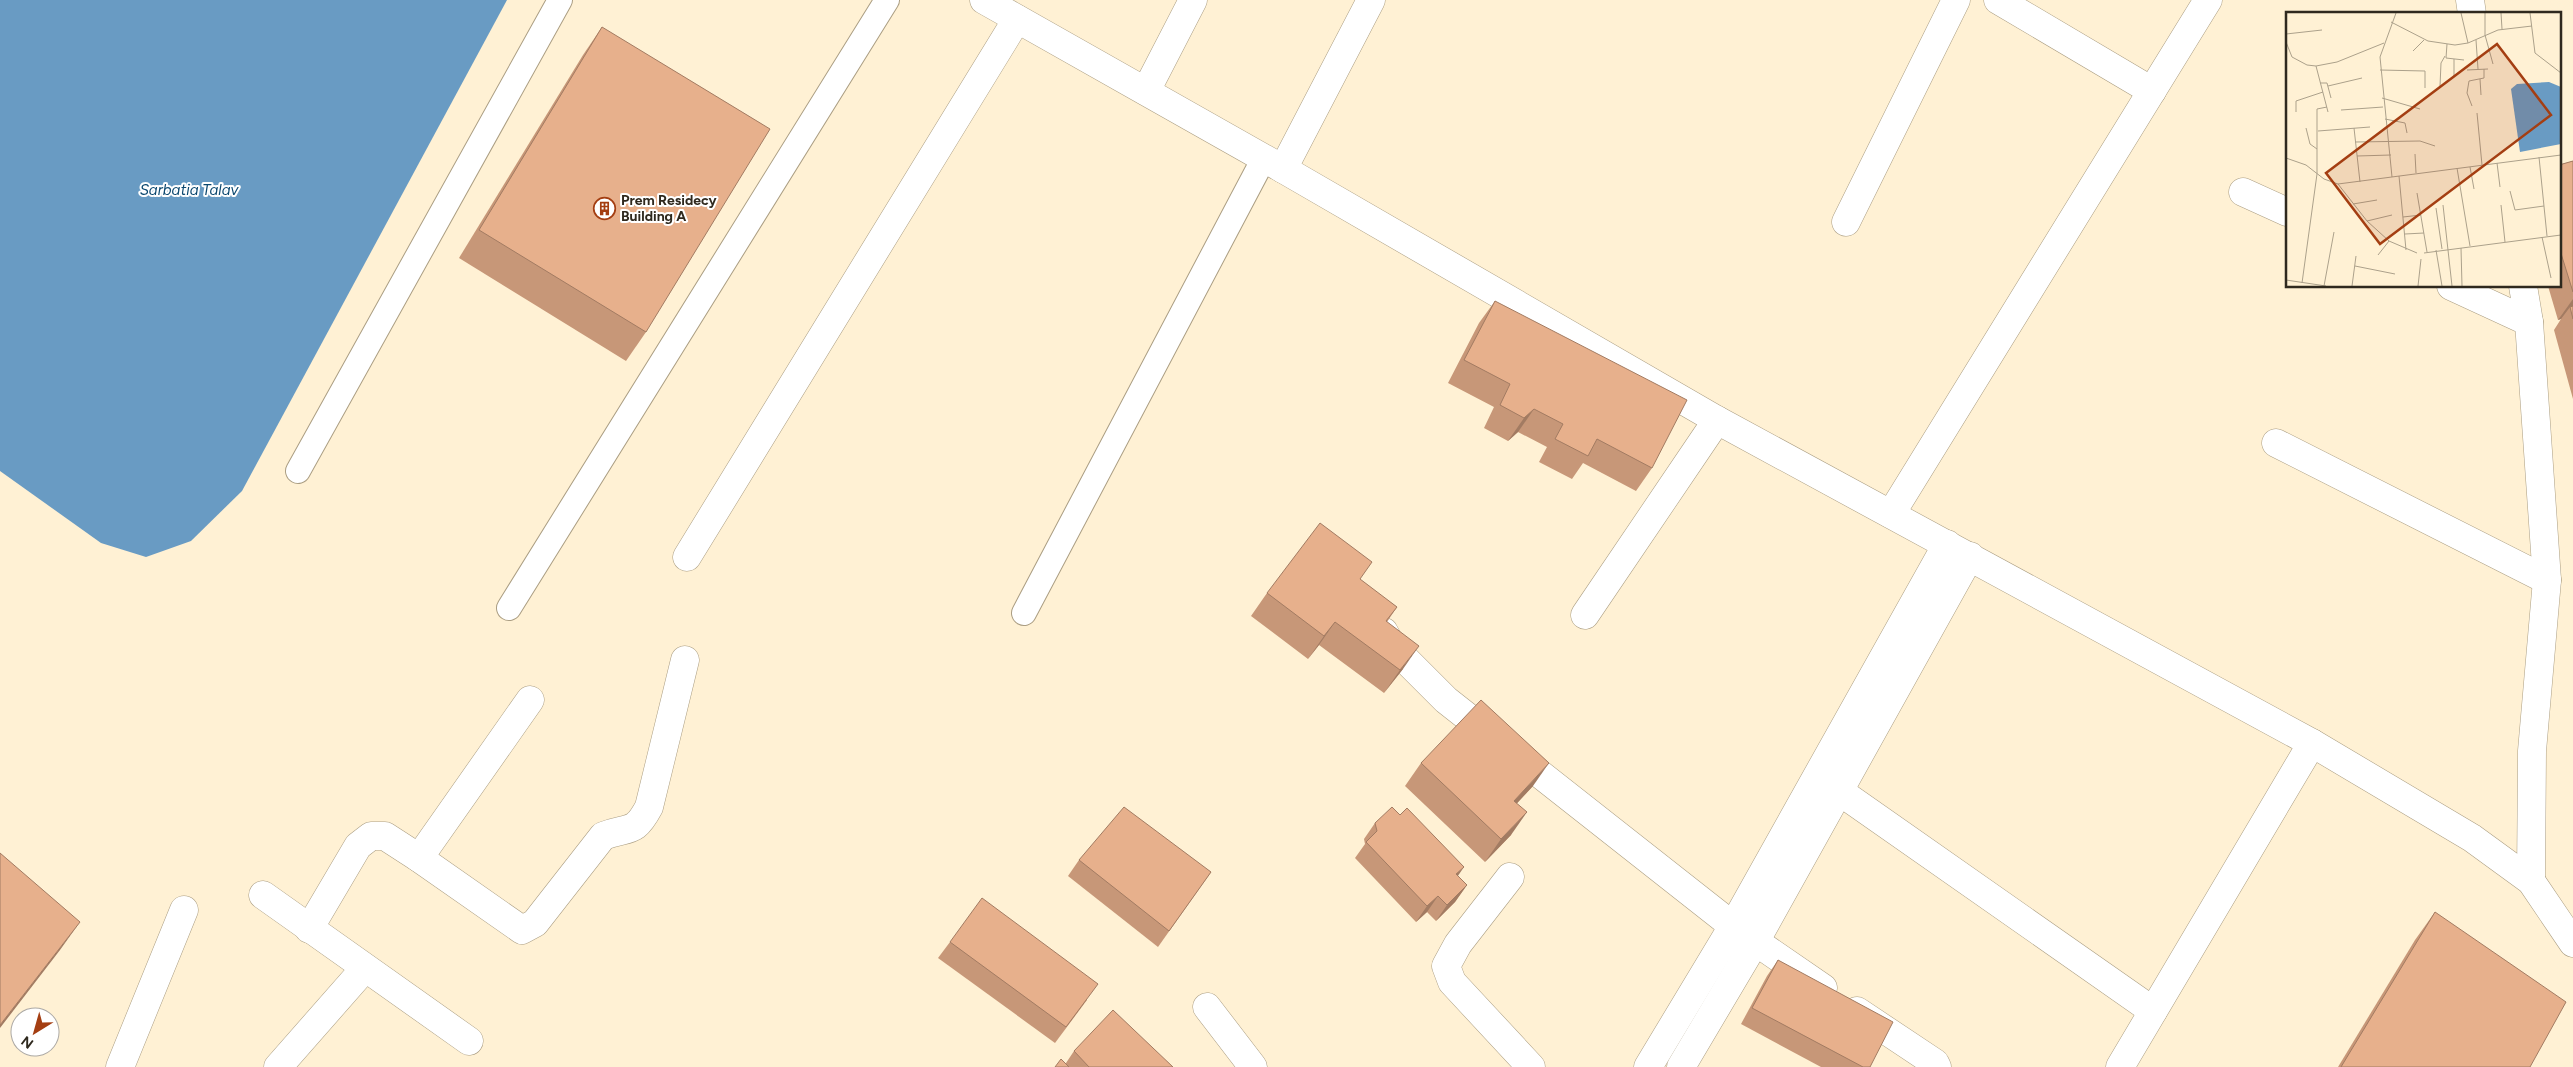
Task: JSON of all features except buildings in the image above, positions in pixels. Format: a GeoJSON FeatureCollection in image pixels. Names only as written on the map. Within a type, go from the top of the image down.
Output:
{"type":"FeatureCollection","features":[{"type":"Feature","properties":{"kind":"street"},"geometry":{"type":"LineString","coordinates":[[984,0],[1274,163],[1716,420],[2312,743],[2472,838],[2531,881],[2573,943]]}},
{"type":"Feature","properties":{"kind":"street"},"geometry":{"type":"LineString","coordinates":[[1146,91],[1193,0]]}},
{"type":"Feature","properties":{"kind":"street"},"geometry":{"type":"LineString","coordinates":[[1274,163],[1371,0]]}},
{"type":"Feature","properties":{"kind":"street"},"geometry":{"type":"LineString","coordinates":[[1846,222],[1956,0]]}},
{"type":"Feature","properties":{"kind":"street"},"geometry":{"type":"LineString","coordinates":[[1998,0],[2152,91]]}},
{"type":"Feature","properties":{"kind":"street"},"geometry":{"type":"LineString","coordinates":[[1890,514],[2208,0]]}},
{"type":"Feature","properties":{"kind":"street"},"geometry":{"type":"LineString","coordinates":[[687,557],[1017,19]]}},
{"type":"Feature","properties":{"kind":"street"},"geometry":{"type":"LineString","coordinates":[[2243,192],[2286,212]]}},
{"type":"Feature","properties":{"kind":"street"},"geometry":{"type":"LineString","coordinates":[[2455,288],[2529,322]]}},
{"type":"Feature","properties":{"kind":"street"},"geometry":{"type":"LineString","coordinates":[[2523,288],[2529,322],[2547,580],[2532,751],[2531,881]]}},
{"type":"Feature","properties":{"kind":"street"},"geometry":{"type":"LineString","coordinates":[[1584,615],[1716,420]]}},
{"type":"Feature","properties":{"kind":"street"},"geometry":{"type":"LineString","coordinates":[[2276,443],[2547,580]]}},
{"type":"Feature","properties":{"kind":"street"},"geometry":{"type":"LineString","coordinates":[[1648,1067],[1733,926],[1817,776],[1959,550]]}},
{"type":"Feature","properties":{"kind":"street"},"geometry":{"type":"LineString","coordinates":[[1681,1067],[1755,942],[1840,791],[1959,550]]}},
{"type":"Feature","properties":{"kind":"street"},"geometry":{"type":"LineString","coordinates":[[1372,608],[1391,645],[1446,700],[1733,926],[1935,1063],[1937,1067]]}},
{"type":"Feature","properties":{"kind":"street"},"geometry":{"type":"LineString","coordinates":[[309,928],[358,846],[371,836],[385,836],[522,930],[535,923],[603,836],[616,831],[634,829],[649,807],[685,660]]}},
{"type":"Feature","properties":{"kind":"street"},"geometry":{"type":"LineString","coordinates":[[419,858],[530,700]]}},
{"type":"Feature","properties":{"kind":"street"},"geometry":{"type":"LineString","coordinates":[[2120,1067],[2312,743]]}},
{"type":"Feature","properties":{"kind":"street"},"geometry":{"type":"LineString","coordinates":[[1817,776],[2153,1012]]}},
{"type":"Feature","properties":{"kind":"street"},"geometry":{"type":"LineString","coordinates":[[1510,878],[1458,944],[1446,966],[1452,982],[1531,1067]]}},
{"type":"Feature","properties":{"kind":"street"},"geometry":{"type":"LineString","coordinates":[[263,895],[469,1041]]}},
{"type":"Feature","properties":{"kind":"street"},"geometry":{"type":"LineString","coordinates":[[120,1067],[184,910]]}},
{"type":"Feature","properties":{"kind":"street"},"geometry":{"type":"LineString","coordinates":[[278,1067],[365,968]]}},
{"type":"Feature","properties":{"kind":"street"},"geometry":{"type":"LineString","coordinates":[[1207,1007],[1253,1067]]}},
{"type":"Feature","properties":{"kind":"lane"},"geometry":{"type":"LineString","coordinates":[[298,471],[560,0]]}},
{"type":"Feature","properties":{"kind":"lane"},"geometry":{"type":"LineString","coordinates":[[509,608],[887,0]]}},
{"type":"Feature","properties":{"kind":"lane"},"geometry":{"type":"LineString","coordinates":[[1024,613],[1274,163]]}},
{"type":"Feature","properties":{"kind":"water","name":"Sarbatia Talav"},"geometry":{"type":"Polygon","coordinates":[[[0,0],[507,0],[242,491],[191,541],[146,557],[101,543],[0,471],[0,0]]]}},
{"type":"Feature","properties":{"kind":"place","name":"Prem Residecy Building A"},"geometry":{"type":"Point","coordinates":[605,208]}}]}
